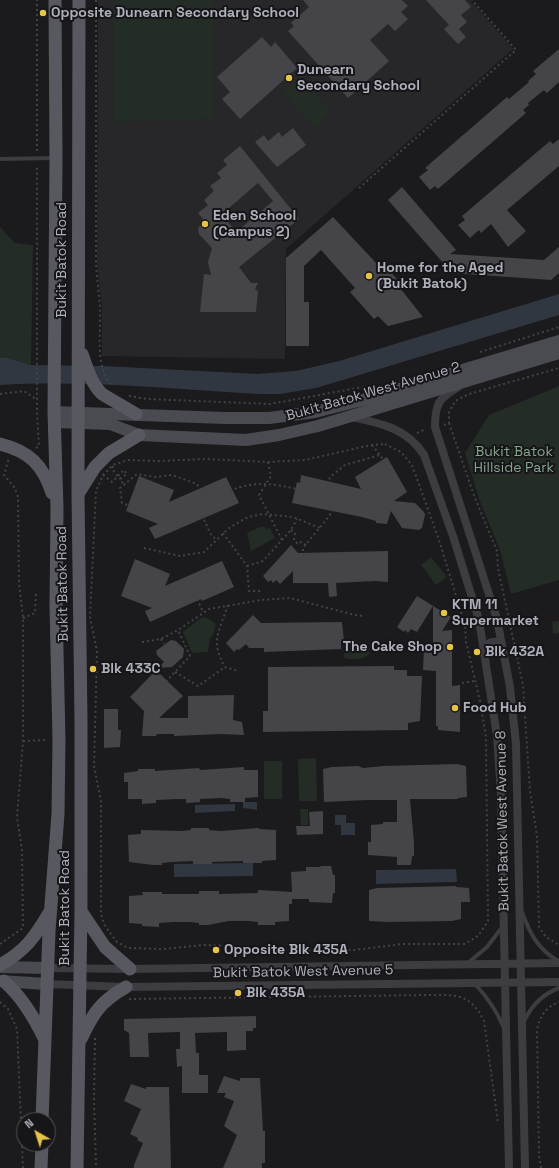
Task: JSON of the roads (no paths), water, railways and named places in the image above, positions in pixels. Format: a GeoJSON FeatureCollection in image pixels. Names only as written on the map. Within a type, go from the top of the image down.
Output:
{"type":"FeatureCollection","features":[{"type":"Feature","properties":{"kind":"main road","name":"Bukit Batok Road"},"geometry":{"type":"LineString","coordinates":[[42,1112],[50,911],[58,814],[59,740],[56,592],[57,508],[54,417],[56,158],[55,0]]}},
{"type":"Feature","properties":{"kind":"main road","name":"Bukit Batok Road"},"geometry":{"type":"LineString","coordinates":[[78,1168],[81,968],[81,720],[78,494],[79,346],[77,265],[79,0]]}},
{"type":"Feature","properties":{"kind":"main road","name":"Bukit Batok West Avenue 2"},"geometry":{"type":"LineString","coordinates":[[54,417],[78,418],[136,414],[269,418],[315,412],[366,399],[559,342]]}},
{"type":"Feature","properties":{"kind":"main road"},"geometry":{"type":"LineString","coordinates":[[79,346],[91,378],[98,390],[136,414]]}},
{"type":"Feature","properties":{"kind":"main road","name":"Bukit Batok West Avenue 2"},"geometry":{"type":"LineString","coordinates":[[78,418],[110,424],[139,435],[252,439],[279,435],[350,416],[559,353]]}},
{"type":"Feature","properties":{"kind":"main road"},"geometry":{"type":"LineString","coordinates":[[192,438],[187,434],[186,424],[191,419],[200,417]]}},
{"type":"Feature","properties":{"kind":"main road"},"geometry":{"type":"LineString","coordinates":[[78,494],[95,467],[109,453],[139,435]]}},
{"type":"Feature","properties":{"kind":"main road"},"geometry":{"type":"LineString","coordinates":[[0,444],[18,450],[36,462],[43,470],[57,508]]}},
{"type":"Feature","properties":{"kind":"main road"},"geometry":{"type":"LineString","coordinates":[[0,966],[22,951],[36,935],[50,911]]}},
{"type":"Feature","properties":{"kind":"main road"},"geometry":{"type":"LineString","coordinates":[[81,911],[105,947],[130,969]]}},
{"type":"Feature","properties":{"kind":"main road"},"geometry":{"type":"LineString","coordinates":[[0,966],[48,968]]}},
{"type":"Feature","properties":{"kind":"main road"},"geometry":{"type":"LineString","coordinates":[[2,981],[47,984]]}},
{"type":"Feature","properties":{"kind":"main road"},"geometry":{"type":"LineString","coordinates":[[2,981],[14,990],[35,1019],[45,1040]]}},
{"type":"Feature","properties":{"kind":"main road"},"geometry":{"type":"LineString","coordinates":[[79,1043],[97,1009],[112,995],[125,993]]}},
{"type":"Feature","properties":{"kind":"main road"},"geometry":{"type":"LineString","coordinates":[[41,1168],[42,1152]]}},
{"type":"Feature","properties":{"kind":"street","name":"Bukit Batok West Avenue 8"},"geometry":{"type":"LineString","coordinates":[[469,381],[442,396],[435,410],[435,427],[497,619],[510,687],[516,744],[518,902],[523,1024],[525,1168]]}},
{"type":"Feature","properties":{"kind":"street","name":"Bukit Batok West Avenue 8"},"geometry":{"type":"LineString","coordinates":[[350,416],[392,427],[411,438],[424,455],[453,536],[479,620],[498,736],[501,794],[503,925],[507,983],[505,1032],[509,1168]]}},
{"type":"Feature","properties":{"kind":"street"},"geometry":{"type":"LineString","coordinates":[[484,650],[487,644],[492,641],[497,642],[502,647]]}},
{"type":"Feature","properties":{"kind":"street","name":"Bukit Batok West Avenue 5"},"geometry":{"type":"LineString","coordinates":[[48,968],[130,969],[465,966],[559,962]]}},
{"type":"Feature","properties":{"kind":"street","name":"Bukit Batok West Avenue 5"},"geometry":{"type":"LineString","coordinates":[[47,984],[80,985],[125,993],[559,982]]}},
{"type":"Feature","properties":{"kind":"lane"},"geometry":{"type":"LineString","coordinates":[[0,159],[56,158]]}},
{"type":"Feature","properties":{"kind":"lane"},"geometry":{"type":"LineString","coordinates":[[518,902],[534,940],[548,955],[559,962]]}},
{"type":"Feature","properties":{"kind":"lane"},"geometry":{"type":"LineString","coordinates":[[465,966],[487,947],[503,925]]}},
{"type":"Feature","properties":{"kind":"lane"},"geometry":{"type":"LineString","coordinates":[[475,983],[492,1004],[498,1014],[505,1032]]}},
{"type":"Feature","properties":{"kind":"lane"},"geometry":{"type":"LineString","coordinates":[[523,1024],[536,1002],[559,988]]}},
{"type":"Feature","properties":{"kind":"place","name":"Opposite Dunearn Secondary School"},"geometry":{"type":"Point","coordinates":[43,13]}},
{"type":"Feature","properties":{"kind":"place","name":"Dunearn Secondary School"},"geometry":{"type":"Point","coordinates":[289,78]}},
{"type":"Feature","properties":{"kind":"place","name":"Eden School (Campus 2)"},"geometry":{"type":"Point","coordinates":[205,224]}},
{"type":"Feature","properties":{"kind":"place","name":"Home for the Aged (Bukit Batok)"},"geometry":{"type":"Point","coordinates":[369,276]}},
{"type":"Feature","properties":{"kind":"place","name":"KTM 11 Supermarket"},"geometry":{"type":"Point","coordinates":[444,613]}},
{"type":"Feature","properties":{"kind":"place","name":"The Cake Shop"},"geometry":{"type":"Point","coordinates":[450,647]}},
{"type":"Feature","properties":{"kind":"place","name":"Blk 432A"},"geometry":{"type":"Point","coordinates":[477,652]}},
{"type":"Feature","properties":{"kind":"place","name":"Blk 433C"},"geometry":{"type":"Point","coordinates":[93,669]}},
{"type":"Feature","properties":{"kind":"place","name":"Food Hub"},"geometry":{"type":"Point","coordinates":[455,708]}},
{"type":"Feature","properties":{"kind":"place","name":"Opposite Blk 435A"},"geometry":{"type":"Point","coordinates":[216,950]}},
{"type":"Feature","properties":{"kind":"place","name":"Blk 435A"},"geometry":{"type":"Point","coordinates":[238,993]}},
{"type":"Feature","properties":{"kind":"park label","name":"Bukit Batok Hillside Park"},"geometry":{"type":"Point","coordinates":[514,460]}}]}
